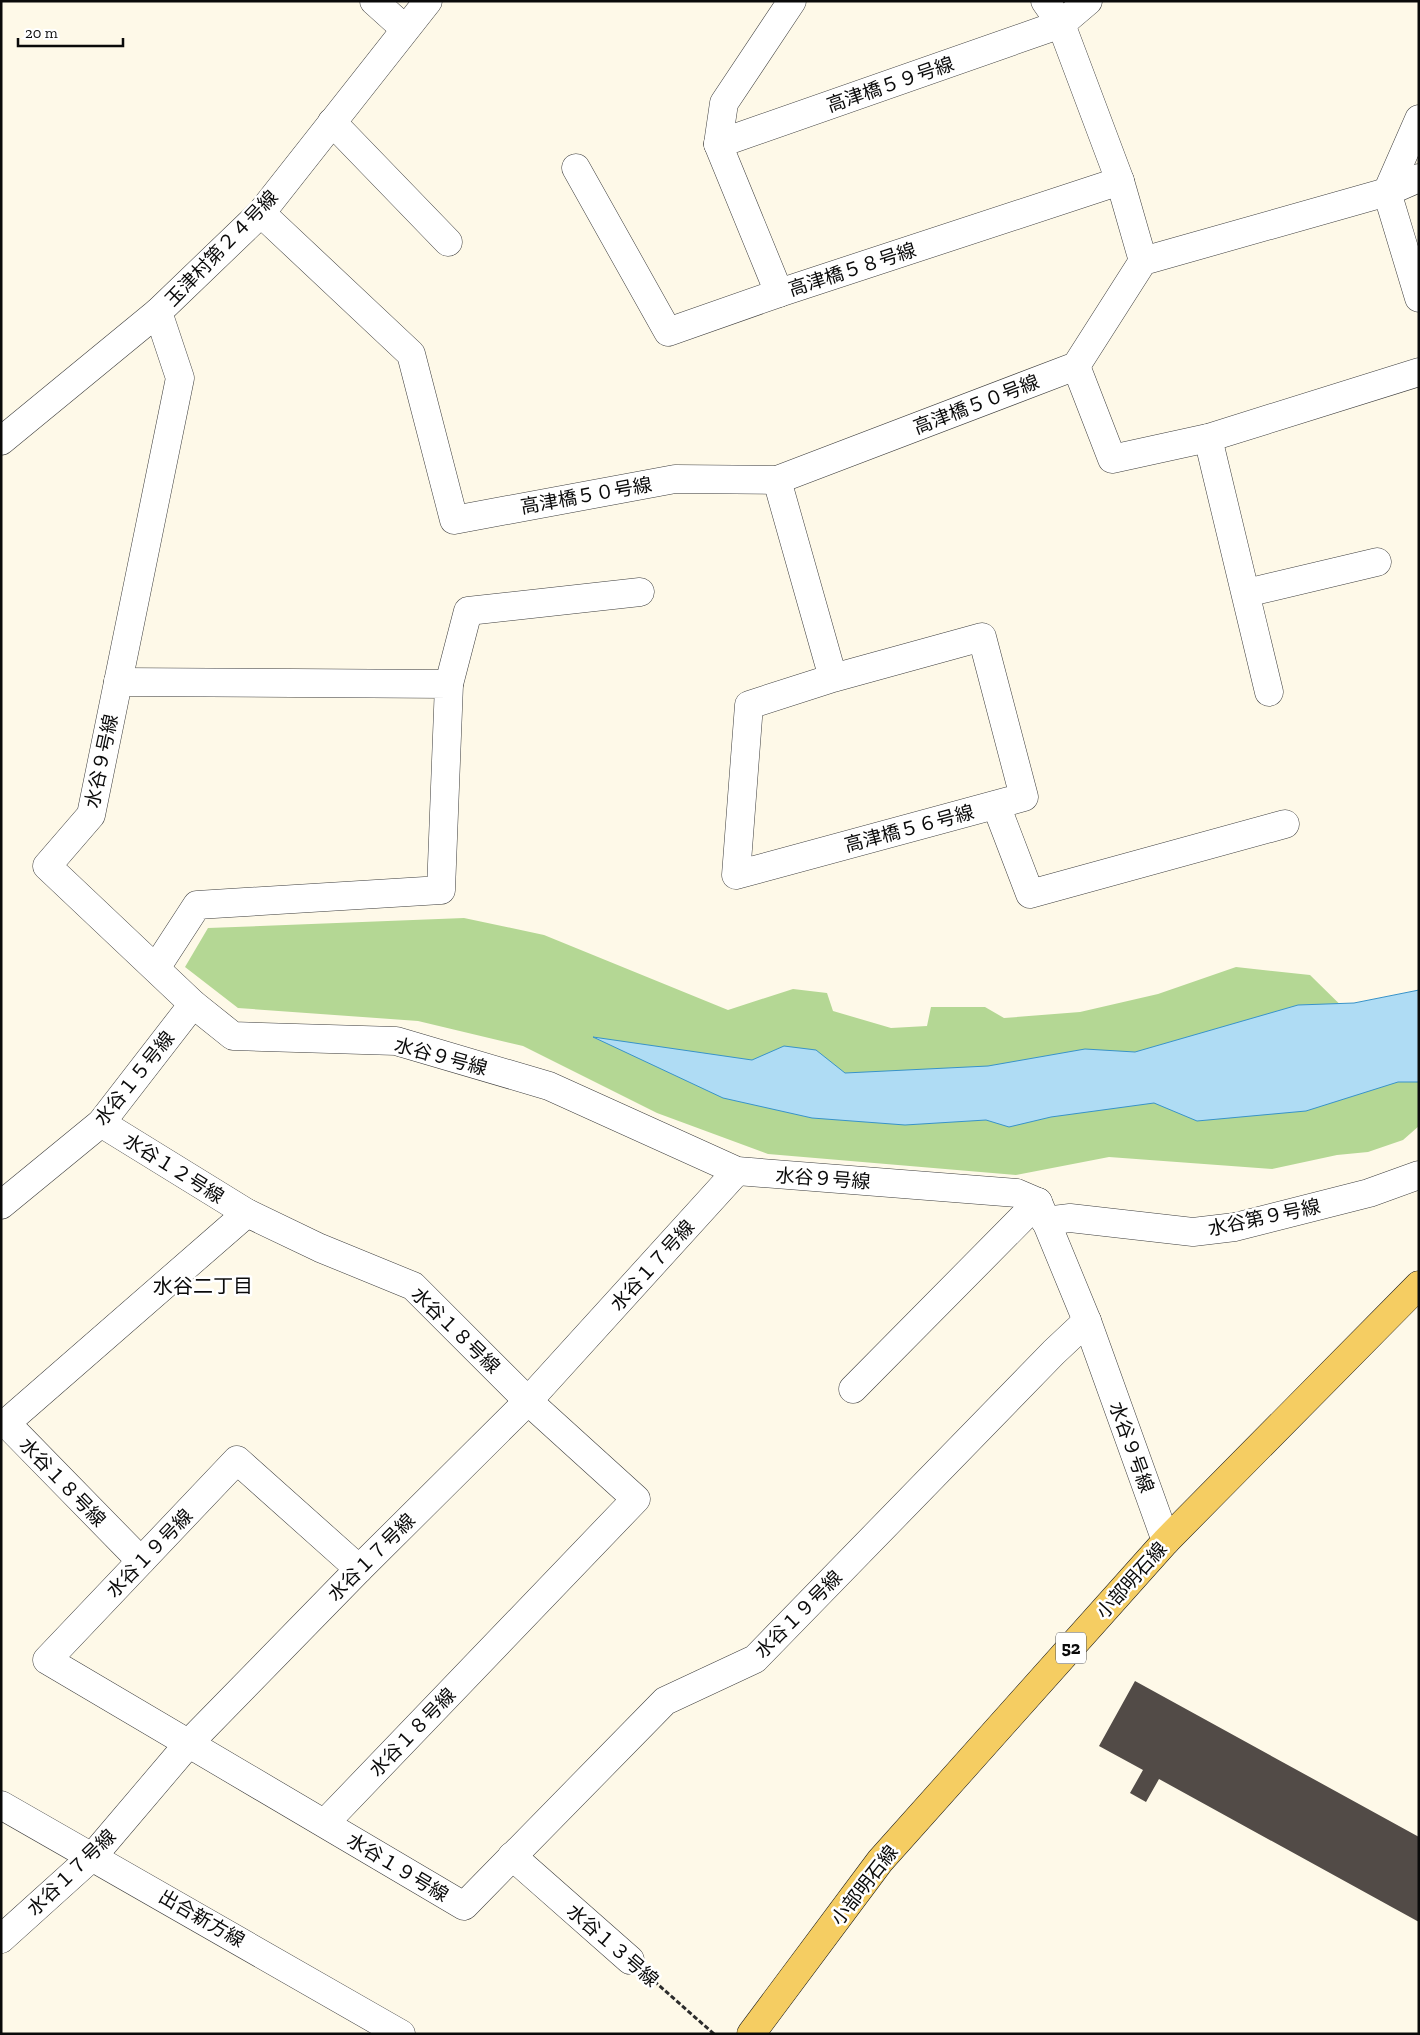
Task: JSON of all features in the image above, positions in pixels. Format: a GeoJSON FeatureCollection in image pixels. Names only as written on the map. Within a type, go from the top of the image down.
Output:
{"type":"FeatureCollection","features":[{"type":"Feature","properties":{"kind":"main road","name":"小部明石線"},"geometry":{"type":"LineString","coordinates":[[751,2034],[880,1861],[1166,1541],[1419,1286]]}},
{"type":"Feature","properties":{"kind":"street"},"geometry":{"type":"LineString","coordinates":[[374,1],[405,29]]}},
{"type":"Feature","properties":{"kind":"street","name":"玉津村第２４号線"},"geometry":{"type":"LineString","coordinates":[[1,441],[158,312],[261,213],[428,1]]}},
{"type":"Feature","properties":{"kind":"street"},"geometry":{"type":"LineString","coordinates":[[718,144],[724,103],[792,1]]}},
{"type":"Feature","properties":{"kind":"street"},"geometry":{"type":"LineString","coordinates":[[1045,1],[1062,24],[1120,181],[1143,261]]}},
{"type":"Feature","properties":{"kind":"street"},"geometry":{"type":"LineString","coordinates":[[1062,24],[1088,1]]}},
{"type":"Feature","properties":{"kind":"street","name":"高津橋５９号線"},"geometry":{"type":"LineString","coordinates":[[718,144],[1062,24]]}},
{"type":"Feature","properties":{"kind":"street"},"geometry":{"type":"LineString","coordinates":[[1419,120],[1416,121],[1387,192],[1419,298]]}},
{"type":"Feature","properties":{"kind":"street"},"geometry":{"type":"LineString","coordinates":[[332,122],[448,242]]}},
{"type":"Feature","properties":{"kind":"street","name":"高津橋５８号線"},"geometry":{"type":"LineString","coordinates":[[718,144],[780,292],[1120,181]]}},
{"type":"Feature","properties":{"kind":"street"},"geometry":{"type":"LineString","coordinates":[[576,168],[668,332],[780,292]]}},
{"type":"Feature","properties":{"kind":"street"},"geometry":{"type":"LineString","coordinates":[[1419,178],[1387,192],[1143,261],[1076,366],[1112,458],[1208,438],[1419,372]]}},
{"type":"Feature","properties":{"kind":"street","name":"高津橋５０号線"},"geometry":{"type":"LineString","coordinates":[[261,213],[411,354],[454,520],[675,479],[777,480],[1076,366]]}},
{"type":"Feature","properties":{"kind":"street","name":"水谷９号線"},"geometry":{"type":"LineString","coordinates":[[158,312],[180,378],[91,815],[46,866],[194,1004],[234,1036],[396,1041],[549,1086],[737,1171],[1017,1193],[1042,1211],[1087,1321],[1166,1541]]}},
{"type":"Feature","properties":{"kind":"street"},"geometry":{"type":"LineString","coordinates":[[1208,438],[1268,692]]}},
{"type":"Feature","properties":{"kind":"street"},"geometry":{"type":"LineString","coordinates":[[777,480],[833,678]]}},
{"type":"Feature","properties":{"kind":"street"},"geometry":{"type":"LineString","coordinates":[[1246,593],[1377,562]]}},
{"type":"Feature","properties":{"kind":"street"},"geometry":{"type":"LineString","coordinates":[[156,968],[197,905],[441,890],[449,684],[468,611],[640,592]]}},
{"type":"Feature","properties":{"kind":"street","name":"高津橋５６号線"},"geometry":{"type":"LineString","coordinates":[[982,636],[1024,797],[736,875],[749,705],[833,678],[982,636]]}},
{"type":"Feature","properties":{"kind":"street"},"geometry":{"type":"LineString","coordinates":[[118,682],[449,684]]}},
{"type":"Feature","properties":{"kind":"street"},"geometry":{"type":"LineString","coordinates":[[996,805],[1030,894],[1285,824]]}},
{"type":"Feature","properties":{"kind":"street","name":"水谷１５号線"},"geometry":{"type":"LineString","coordinates":[[1,1205],[100,1123],[194,1004]]}},
{"type":"Feature","properties":{"kind":"street","name":"水谷１２号線"},"geometry":{"type":"LineString","coordinates":[[100,1123],[247,1212]]}},
{"type":"Feature","properties":{"kind":"street","name":"水谷１７号線"},"geometry":{"type":"LineString","coordinates":[[1,1939],[93,1856],[189,1743],[359,1569],[528,1401],[737,1171]]}},
{"type":"Feature","properties":{"kind":"street","name":"水谷第９号線"},"geometry":{"type":"LineString","coordinates":[[1042,1211],[1070,1218],[1193,1232],[1235,1226],[1369,1193],[1419,1175]]}},
{"type":"Feature","properties":{"kind":"street"},"geometry":{"type":"LineString","coordinates":[[853,1389],[1042,1211]]}},
{"type":"Feature","properties":{"kind":"street","name":"水谷１８号線"},"geometry":{"type":"LineString","coordinates":[[141,1561],[4,1426],[247,1212],[320,1248],[413,1286],[528,1401],[636,1499],[324,1823]]}},
{"type":"Feature","properties":{"kind":"street","name":"水谷１９号線"},"geometry":{"type":"LineString","coordinates":[[359,1569],[237,1460],[47,1660],[464,1906],[665,1701],[755,1659],[1054,1352],[1087,1321]]}},
{"type":"Feature","properties":{"kind":"street","name":"出合新方線"},"geometry":{"type":"LineString","coordinates":[[1,1805],[401,2034]]}},
{"type":"Feature","properties":{"kind":"street","name":"水谷１３号線"},"geometry":{"type":"LineString","coordinates":[[512,1856],[630,1960]]}},
{"type":"Feature","properties":{"kind":"path","name":"水谷１３号線"},"geometry":{"type":"LineString","coordinates":[[630,1960],[714,2034]]}},
{"type":"Feature","properties":{"kind":"green space"},"geometry":{"type":"Polygon","coordinates":[[[464,918],[544,935],[728,1010],[793,989],[827,993],[833,1011],[891,1028],[927,1026],[931,1007],[985,1007],[1004,1018],[1080,1012],[1158,994],[1236,967],[1310,975],[1419,1082],[1419,1126],[1403,1140],[1368,1152],[1337,1155],[1272,1169],[1109,1157],[1016,1175],[768,1154],[657,1113],[523,1046],[418,1021],[238,1008],[185,967],[208,928],[464,918]]]}},
{"type":"Feature","properties":{"kind":"water"},"geometry":{"type":"Polygon","coordinates":[[[1419,990],[1419,1082],[1398,1082],[1306,1111],[1197,1121],[1154,1103],[1051,1117],[1009,1127],[986,1120],[905,1125],[812,1118],[723,1098],[593,1037],[752,1060],[784,1046],[816,1050],[845,1073],[988,1066],[1085,1049],[1135,1052],[1298,1005],[1354,1003],[1419,990]]]}},
{"type":"Feature","properties":{"kind":"building"},"geometry":{"type":"Polygon","coordinates":[[[1135,1681],[1419,1837],[1419,1922],[1159,1779],[1146,1802],[1130,1793],[1143,1770],[1099,1746],[1135,1681]]]}},
{"type":"Feature","properties":{"kind":"district","name":"水谷二丁目"},"geometry":{"type":"Point","coordinates":[203,1286]}}]}
